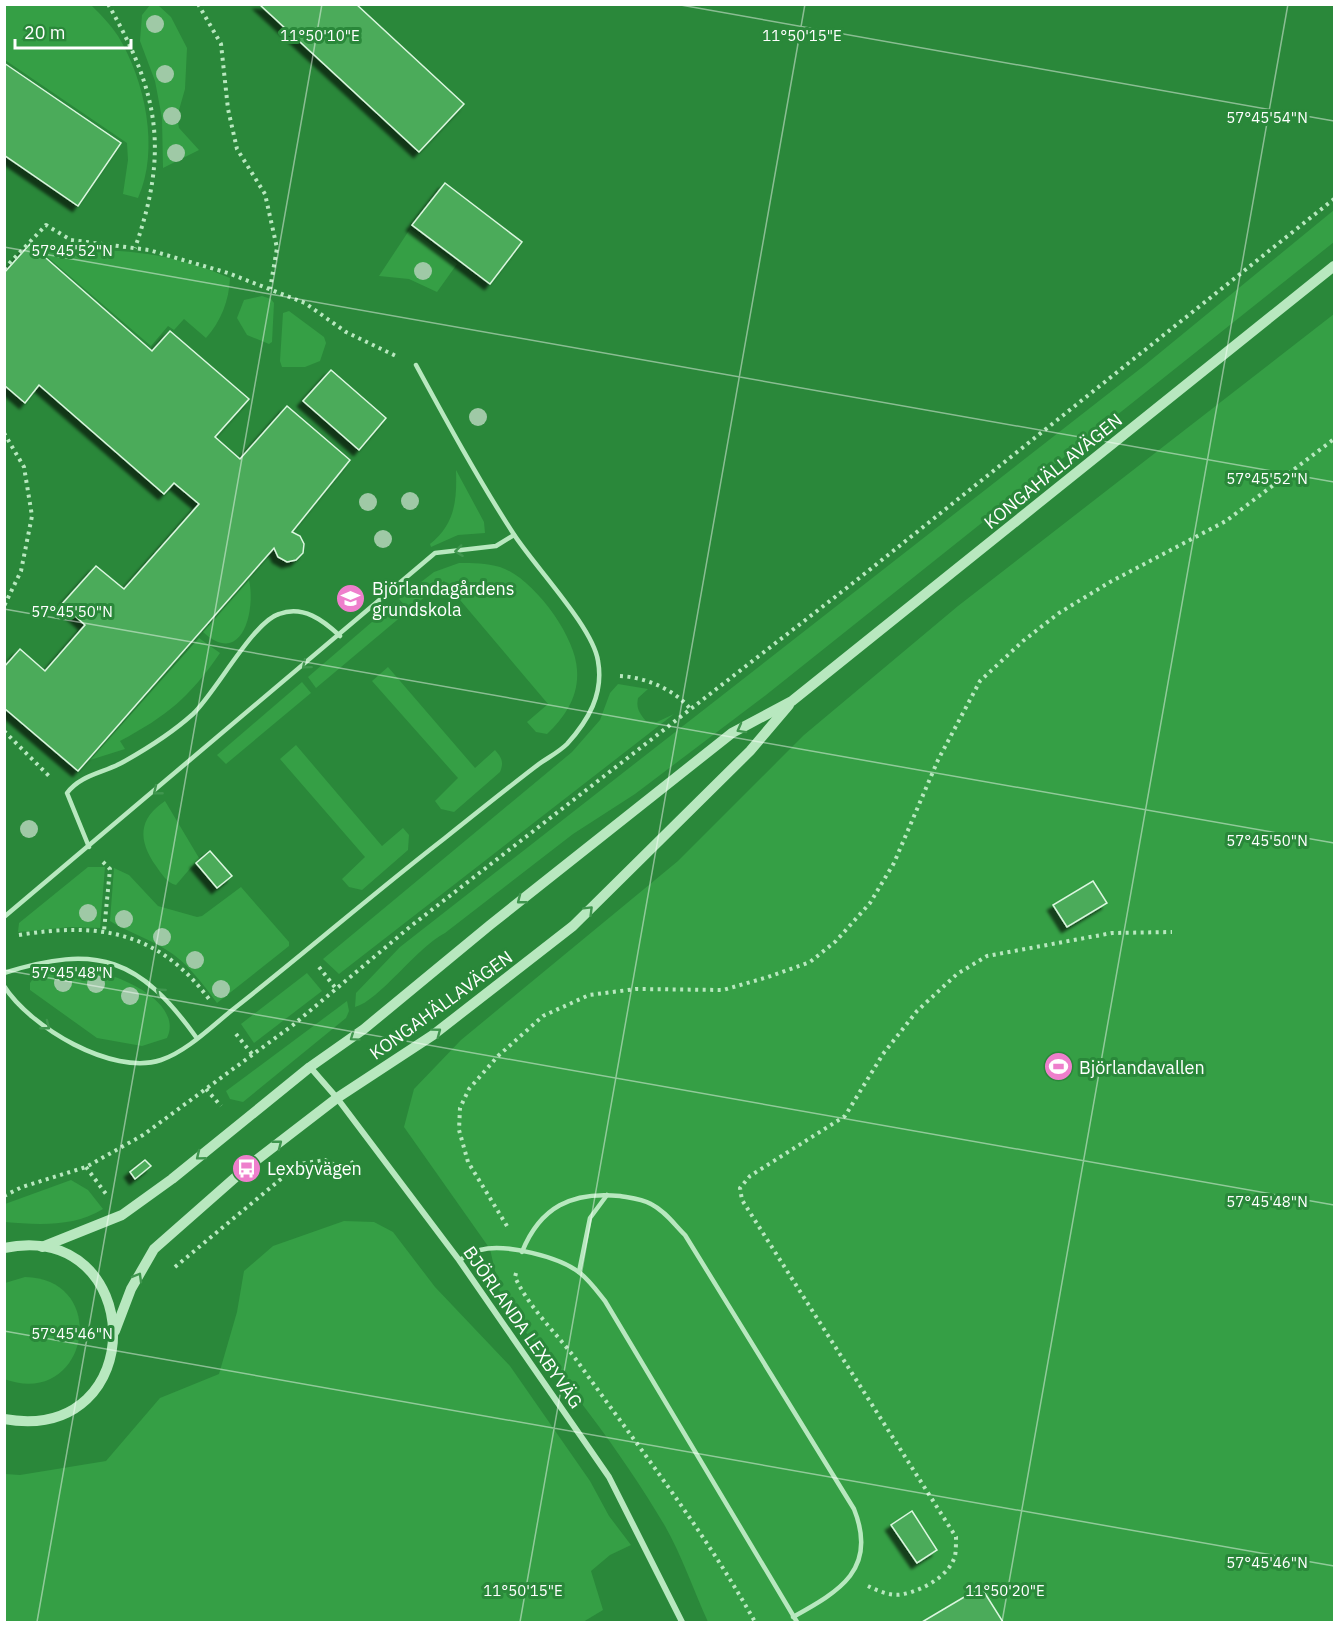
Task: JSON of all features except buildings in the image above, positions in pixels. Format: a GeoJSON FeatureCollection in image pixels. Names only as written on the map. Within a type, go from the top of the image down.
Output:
{"type":"FeatureCollection","features":[{"type":"Feature","properties":{"kind":"street","name":"KONGAHÄLLAVÄGEN"},"geometry":{"type":"LineString","coordinates":[[4,1248],[42,1247],[122,1215],[172,1179],[310,1067],[364,1029],[490,925],[732,733],[792,701],[1335,266]]}},
{"type":"Feature","properties":{"kind":"street","name":"KONGAHÄLLAVÄGEN"},"geometry":{"type":"LineString","coordinates":[[4,1419],[25,1421],[48,1419],[62,1415],[87,1398],[97,1387],[111,1360],[115,1331],[131,1289],[154,1250],[246,1168],[337,1098],[433,1035],[573,926],[750,751],[792,701]]}},
{"type":"Feature","properties":{"kind":"street","name":"BJÖRLANDA LEXBYVÄG"},"geometry":{"type":"LineString","coordinates":[[310,1067],[337,1098],[459,1260],[609,1477],[682,1623]]}},
{"type":"Feature","properties":{"kind":"street","name":"KONGAHÄLLAVÄGEN"},"geometry":{"type":"LineString","coordinates":[[42,1247],[74,1259],[87,1270],[107,1298],[115,1331]]}},
{"type":"Feature","properties":{"kind":"lane"},"geometry":{"type":"LineString","coordinates":[[4,986],[47,1028],[74,1045],[117,1062],[137,1064],[162,1060],[196,1037],[307,951],[444,838],[566,745],[592,712],[598,661],[590,638],[514,535],[416,365]]}},
{"type":"Feature","properties":{"kind":"lane"},"geometry":{"type":"LineString","coordinates":[[4,917],[340,636],[435,553],[495,546],[514,535]]}},
{"type":"Feature","properties":{"kind":"lane"},"geometry":{"type":"LineString","coordinates":[[89,847],[67,793],[75,782],[125,762],[192,714],[258,631],[276,614],[292,611],[309,614],[326,623],[340,636]]}},
{"type":"Feature","properties":{"kind":"lane"},"geometry":{"type":"LineString","coordinates":[[4,973],[41,962],[73,958],[99,960],[124,968],[143,978],[170,1001],[196,1037]]}},
{"type":"Feature","properties":{"kind":"lane"},"geometry":{"type":"LineString","coordinates":[[522,1252],[531,1231],[555,1208],[571,1199],[607,1195],[648,1202],[662,1210],[685,1235],[854,1509],[862,1540],[860,1557],[854,1573],[829,1597],[793,1617]]}},
{"type":"Feature","properties":{"kind":"lane"},"geometry":{"type":"LineString","coordinates":[[579,1272],[590,1218],[607,1195]]}},
{"type":"Feature","properties":{"kind":"lane"},"geometry":{"type":"LineString","coordinates":[[459,1260],[481,1250],[522,1252],[537,1254],[579,1272],[605,1301],[797,1623]]}},
{"type":"Feature","properties":{"kind":"path"},"geometry":{"type":"LineString","coordinates":[[108,4],[131,44],[146,82],[154,119],[156,148],[153,187],[135,248]]}},
{"type":"Feature","properties":{"kind":"path"},"geometry":{"type":"LineString","coordinates":[[198,4],[221,44],[228,109],[237,149],[265,194],[277,248],[270,289]]}},
{"type":"Feature","properties":{"kind":"path"},"geometry":{"type":"LineString","coordinates":[[4,1196],[22,1187],[86,1167],[143,1135],[206,1089],[337,990],[411,926],[691,710],[1335,199]]}},
{"type":"Feature","properties":{"kind":"path"},"geometry":{"type":"LineString","coordinates":[[4,269],[46,225],[71,240],[135,248],[228,273],[305,303],[346,332],[416,365]]}},
{"type":"Feature","properties":{"kind":"path"},"geometry":{"type":"LineString","coordinates":[[4,433],[24,467],[32,516],[21,571],[4,606]]}},
{"type":"Feature","properties":{"kind":"path"},"geometry":{"type":"LineString","coordinates":[[755,1623],[731,1579],[650,1462],[571,1352],[522,1293],[515,1277],[522,1252],[468,1162],[459,1130],[460,1108],[469,1089],[498,1056],[543,1016],[589,995],[636,988],[723,990],[810,962],[836,941],[870,903],[894,863],[938,760],[980,681],[1023,641],[1059,613],[1110,582],[1226,521],[1335,439]]}},
{"type":"Feature","properties":{"kind":"path"},"geometry":{"type":"LineString","coordinates":[[598,676],[633,676],[682,698],[691,710]]}},
{"type":"Feature","properties":{"kind":"path"},"geometry":{"type":"LineString","coordinates":[[4,730],[67,793]]}},
{"type":"Feature","properties":{"kind":"path"},"geometry":{"type":"LineString","coordinates":[[89,847],[110,869],[104,931]]}},
{"type":"Feature","properties":{"kind":"path"},"geometry":{"type":"LineString","coordinates":[[854,1573],[869,1587],[889,1594],[903,1595],[943,1575],[955,1557],[956,1537],[742,1200],[740,1188],[750,1176],[845,1116],[883,1054],[917,1011],[957,974],[987,956],[1021,947],[1112,933],[1172,932]]}},
{"type":"Feature","properties":{"kind":"path"},"geometry":{"type":"LineString","coordinates":[[307,951],[337,990]]}},
{"type":"Feature","properties":{"kind":"path"},"geometry":{"type":"LineString","coordinates":[[206,1089],[222,1107],[221,1115]]}},
{"type":"Feature","properties":{"kind":"path"},"geometry":{"type":"LineString","coordinates":[[198,1249],[299,1164],[325,1160],[343,1169],[374,1147]]}},
{"type":"Feature","properties":{"kind":"green space"},"geometry":{"type":"Polygon","coordinates":[[[5,4],[91,5],[115,32],[136,73],[146,116],[148,159],[145,179],[138,198],[123,194],[128,160],[127,143],[5,60],[5,4]]]}},
{"type":"Feature","properties":{"kind":"green space"},"geometry":{"type":"Polygon","coordinates":[[[150,5],[159,6],[171,17],[187,48],[185,89],[177,117],[179,128],[199,150],[163,168],[162,118],[155,81],[140,41],[142,15],[150,5]]]}},
{"type":"Feature","properties":{"kind":"green space"},"geometry":{"type":"Polygon","coordinates":[[[1334,210],[1334,242],[766,695],[635,794],[573,834],[434,940],[375,995],[355,1007],[356,993],[400,947],[1145,365],[1334,210]]]}},
{"type":"Feature","properties":{"kind":"green space"},"geometry":{"type":"Polygon","coordinates":[[[410,229],[457,264],[437,292],[409,279],[379,276],[410,229]]]}},
{"type":"Feature","properties":{"kind":"green space"},"geometry":{"type":"Polygon","coordinates":[[[49,250],[120,251],[184,262],[230,278],[226,303],[220,318],[206,338],[184,319],[174,330],[168,326],[151,346],[43,253],[49,250]]]}},
{"type":"Feature","properties":{"kind":"green space"},"geometry":{"type":"Polygon","coordinates":[[[262,296],[271,299],[274,303],[272,342],[269,344],[247,335],[237,318],[244,300],[262,296]]]}},
{"type":"Feature","properties":{"kind":"green space"},"geometry":{"type":"Polygon","coordinates":[[[289,311],[324,337],[326,343],[320,361],[305,367],[282,367],[280,361],[283,313],[289,311]]]}},
{"type":"Feature","properties":{"kind":"green space","name":"Björlandavallen"},"geometry":{"type":"Polygon","coordinates":[[[1334,314],[1334,1622],[708,1622],[677,1549],[648,1497],[591,1416],[509,1311],[500,1293],[490,1249],[404,1127],[414,1089],[461,1040],[678,861],[804,735],[958,606],[1334,314]]]}},
{"type":"Feature","properties":{"kind":"green space"},"geometry":{"type":"Polygon","coordinates":[[[456,470],[484,522],[485,533],[458,535],[431,547],[430,544],[445,528],[453,511],[456,470]]]}},
{"type":"Feature","properties":{"kind":"green space"},"geometry":{"type":"Polygon","coordinates":[[[459,563],[490,565],[512,573],[538,595],[561,625],[575,656],[576,689],[565,713],[547,734],[536,732],[527,722],[548,704],[444,581],[409,610],[399,599],[434,572],[459,563]]]}},
{"type":"Feature","properties":{"kind":"green space"},"geometry":{"type":"Polygon","coordinates":[[[249,580],[251,592],[248,619],[237,639],[228,643],[216,641],[203,632],[249,580]]]}},
{"type":"Feature","properties":{"kind":"green space"},"geometry":{"type":"Polygon","coordinates":[[[394,603],[403,615],[316,688],[308,677],[394,603]]]}},
{"type":"Feature","properties":{"kind":"green space"},"geometry":{"type":"Polygon","coordinates":[[[199,638],[220,653],[188,694],[151,723],[120,741],[125,749],[90,760],[199,638]]]}},
{"type":"Feature","properties":{"kind":"green space"},"geometry":{"type":"Polygon","coordinates":[[[388,667],[475,768],[495,750],[501,758],[500,772],[454,812],[441,809],[435,801],[458,778],[372,681],[388,667]]]}},
{"type":"Feature","properties":{"kind":"green space"},"geometry":{"type":"Polygon","coordinates":[[[302,682],[311,693],[226,764],[217,755],[302,682]]]}},
{"type":"Feature","properties":{"kind":"green space"},"geometry":{"type":"Polygon","coordinates":[[[618,684],[648,689],[638,698],[637,702],[646,721],[657,722],[674,714],[339,974],[323,959],[572,752],[600,720],[610,693],[618,684]]]}},
{"type":"Feature","properties":{"kind":"green space"},"geometry":{"type":"Polygon","coordinates":[[[296,745],[382,846],[403,828],[409,835],[408,850],[362,890],[349,887],[342,879],[365,857],[280,759],[296,745]]]}},
{"type":"Feature","properties":{"kind":"green space"},"geometry":{"type":"Polygon","coordinates":[[[165,801],[199,858],[176,885],[162,875],[150,856],[144,839],[146,823],[150,815],[165,801]]]}},
{"type":"Feature","properties":{"kind":"green space"},"geometry":{"type":"Polygon","coordinates":[[[88,867],[105,867],[100,928],[70,927],[18,932],[19,923],[88,867]]]}},
{"type":"Feature","properties":{"kind":"green space"},"geometry":{"type":"Polygon","coordinates":[[[114,868],[129,875],[158,906],[197,917],[202,916],[241,887],[289,942],[289,946],[217,1003],[194,973],[173,954],[110,921],[114,868]]]}},
{"type":"Feature","properties":{"kind":"green space"},"geometry":{"type":"Polygon","coordinates":[[[66,971],[103,974],[141,989],[161,1006],[167,1016],[170,1027],[167,1038],[142,1046],[97,1038],[30,990],[30,983],[35,976],[66,971]]]}},
{"type":"Feature","properties":{"kind":"green space"},"geometry":{"type":"Polygon","coordinates":[[[307,973],[322,991],[254,1043],[241,1024],[307,973]]]}},
{"type":"Feature","properties":{"kind":"green space"},"geometry":{"type":"Polygon","coordinates":[[[347,1001],[349,1011],[346,1018],[243,1102],[230,1099],[226,1091],[347,1001]]]}},
{"type":"Feature","properties":{"kind":"green space"},"geometry":{"type":"Polygon","coordinates":[[[71,1180],[88,1190],[103,1209],[68,1222],[30,1224],[5,1222],[5,1204],[71,1180]]]}},
{"type":"Feature","properties":{"kind":"green space"},"geometry":{"type":"Polygon","coordinates":[[[344,1221],[374,1222],[393,1232],[435,1287],[510,1366],[590,1481],[609,1516],[631,1545],[610,1555],[591,1571],[603,1610],[583,1622],[5,1622],[5,1474],[20,1475],[106,1461],[160,1398],[219,1374],[237,1312],[244,1271],[273,1246],[344,1221]]]}},
{"type":"Feature","properties":{"kind":"green space"},"geometry":{"type":"Polygon","coordinates":[[[25,1277],[53,1283],[70,1298],[79,1318],[79,1340],[70,1361],[55,1376],[33,1384],[4,1379],[5,1283],[25,1277]]]}},
{"type":"Feature","properties":{"kind":"place","name":"Björlandagårdens grundskola"},"geometry":{"type":"Point","coordinates":[351,598]}},
{"type":"Feature","properties":{"kind":"place","name":"Björlandavallen"},"geometry":{"type":"Point","coordinates":[1058,1067]}},
{"type":"Feature","properties":{"kind":"place","name":"Lexbyvägen"},"geometry":{"type":"Point","coordinates":[246,1168]}}]}
